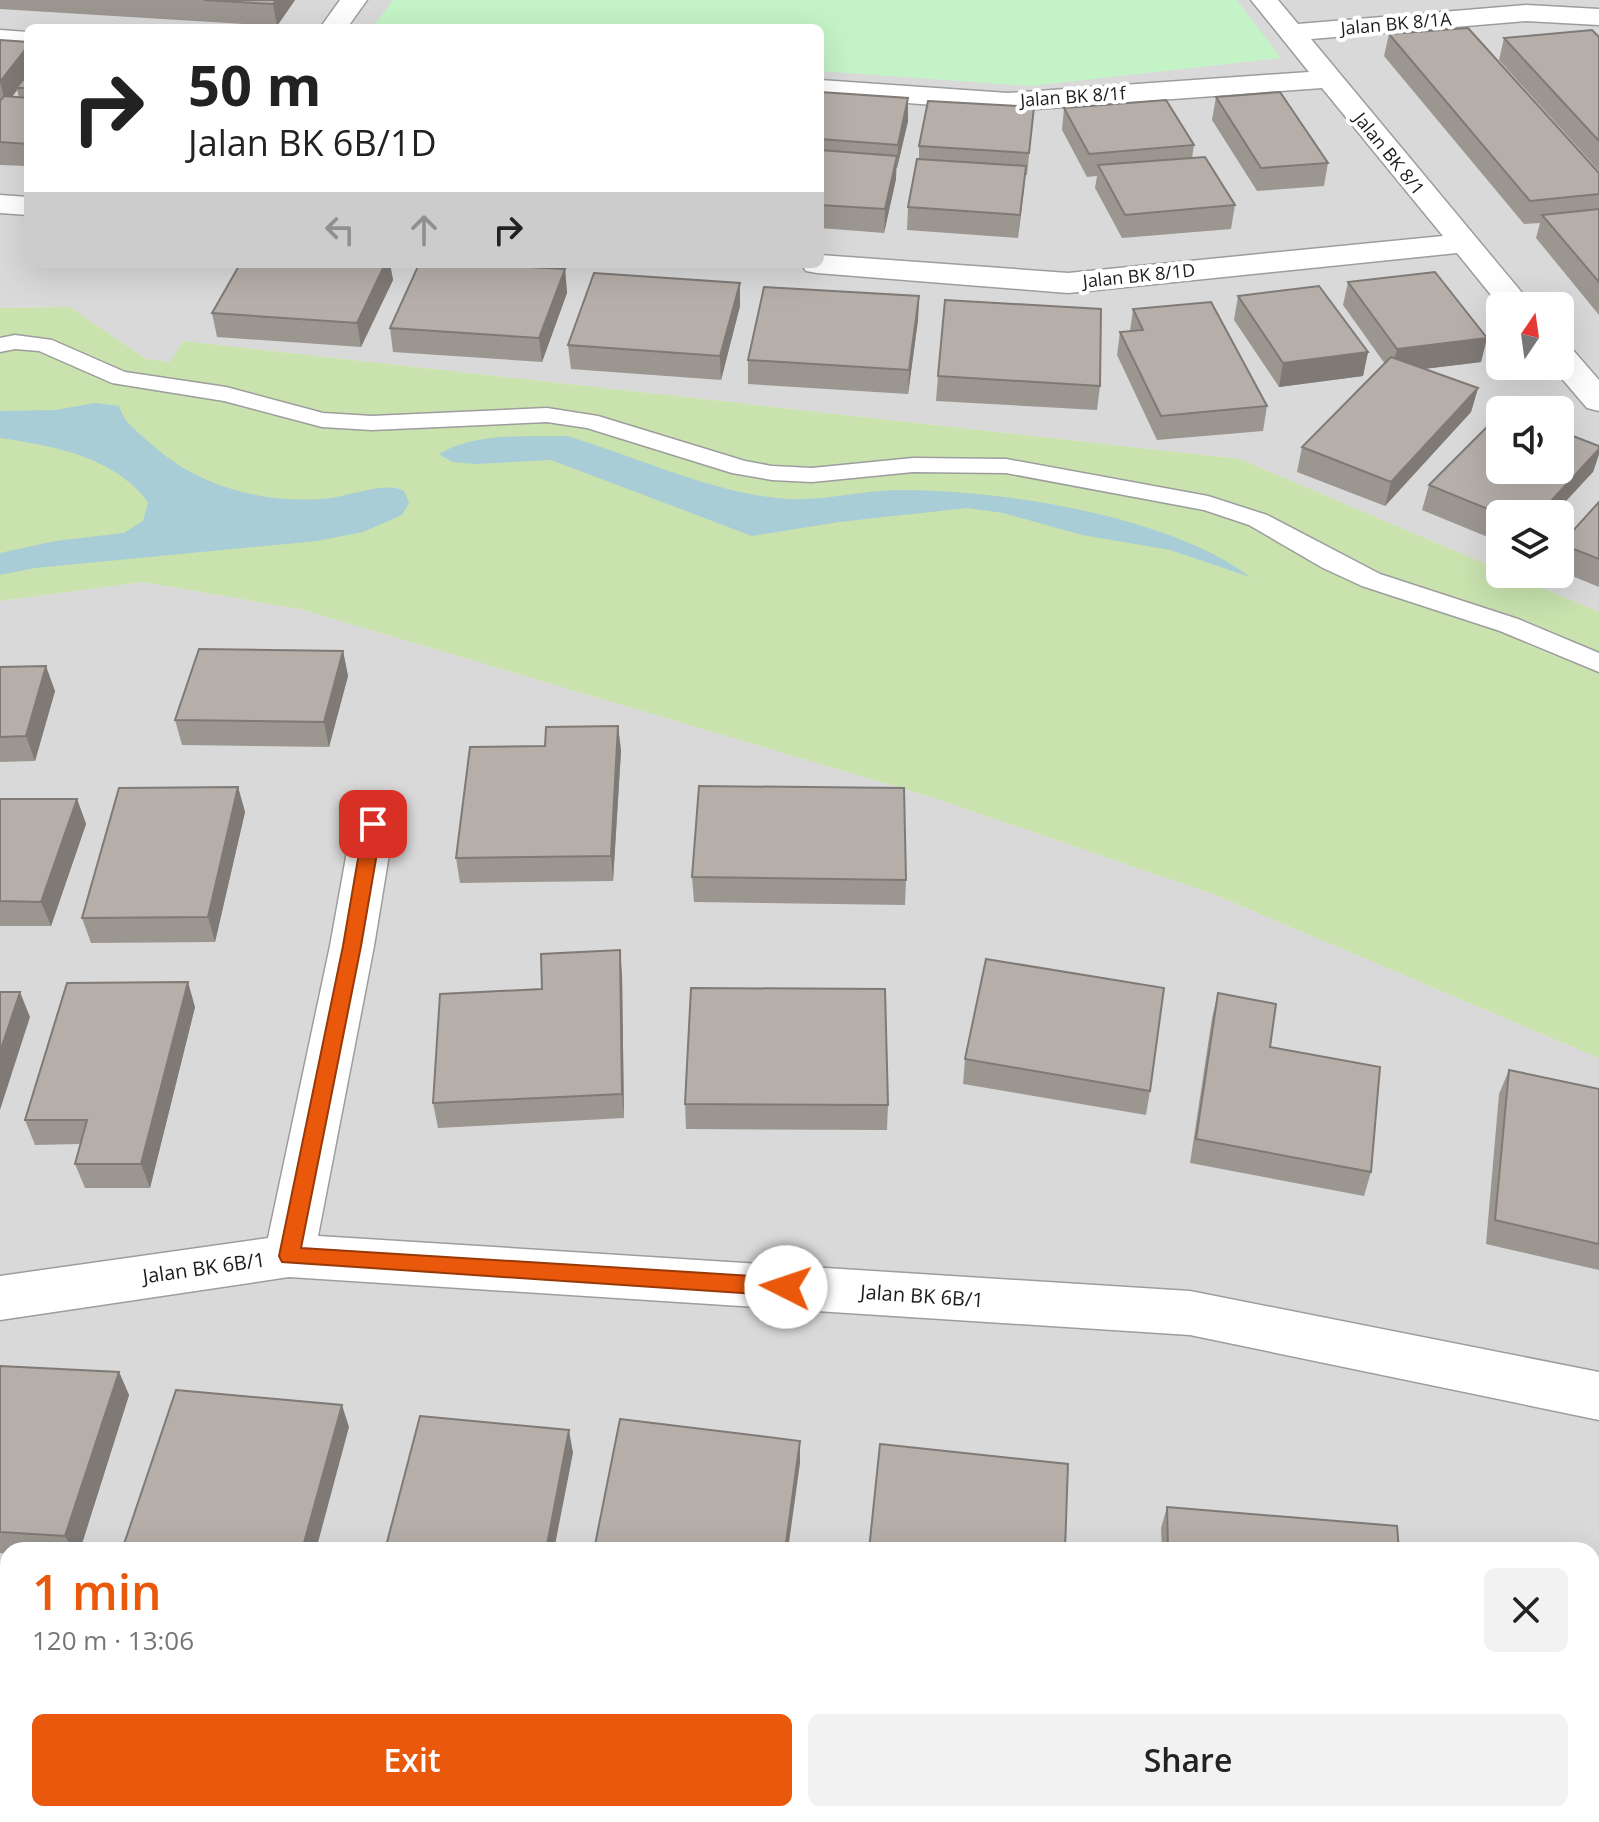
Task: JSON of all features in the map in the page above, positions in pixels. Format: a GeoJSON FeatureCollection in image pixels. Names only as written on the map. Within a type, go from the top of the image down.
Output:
{"type":"FeatureCollection","features":[{"type":"Feature","properties":{"kind":"street"},"geometry":{"type":"LineString","coordinates":[[336,24],[354,0]]}},
{"type":"Feature","properties":{"kind":"street","name":"Jalan BK 8/1"},"geometry":{"type":"LineString","coordinates":[[1264,0],[1505,292]]}},
{"type":"Feature","properties":{"kind":"street","name":"Jalan BK 8/1A"},"geometry":{"type":"LineString","coordinates":[[1290,33],[1526,13],[1599,17]]}},
{"type":"Feature","properties":{"kind":"street"},"geometry":{"type":"LineString","coordinates":[[0,38],[24,40]]}},
{"type":"Feature","properties":{"kind":"street","name":"Jalan BK 8/1f"},"geometry":{"type":"LineString","coordinates":[[824,88],[1008,102],[1327,79]]}},
{"type":"Feature","properties":{"kind":"street"},"geometry":{"type":"LineString","coordinates":[[0,204],[24,206]]}},
{"type":"Feature","properties":{"kind":"street","name":"Jalan BK 8/1D"},"geometry":{"type":"LineString","coordinates":[[824,265],[1068,283],[1462,243]]}},
{"type":"Feature","properties":{"kind":"street"},"geometry":{"type":"LineString","coordinates":[[1574,372],[1599,401]]}},
{"type":"Feature","properties":{"kind":"street"},"geometry":{"type":"LineString","coordinates":[[289,1256],[352,946],[373,824]]}},
{"type":"Feature","properties":{"kind":"street","name":"Jalan BK 6B/1"},"geometry":{"type":"LineString","coordinates":[[0,1298],[289,1256],[1190,1313],[1599,1396]]}},
{"type":"Feature","properties":{"kind":"lane"},"geometry":{"type":"LineString","coordinates":[[0,345],[15,342],[44,345],[120,378],[226,394],[322,420],[372,423],[547,415],[590,421],[741,468],[772,473],[812,475],[913,465],[1006,466],[1208,503],[1258,520],[1371,580],[1509,625],[1599,663]]}},
{"type":"Feature","properties":{"kind":"shaded area"},"geometry":{"type":"Polygon","coordinates":[[[0,0],[1599,0],[1599,612],[1543,588],[1574,588],[1574,500],[1486,500],[1486,564],[1240,459],[183,341],[171,362],[146,359],[70,307],[0,308],[0,0]]]}},
{"type":"Feature","properties":{"kind":"shaded area"},"geometry":{"type":"Polygon","coordinates":[[[142,582],[300,609],[934,798],[1213,894],[1599,1058],[1599,1542],[0,1542],[0,601],[142,582]]]}},
{"type":"Feature","properties":{"kind":"green space"},"geometry":{"type":"Polygon","coordinates":[[[393,0],[1237,0],[1281,58],[1030,86],[824,71],[824,24],[375,24],[393,0]]]}},
{"type":"Feature","properties":{"kind":"green space"},"geometry":{"type":"Polygon","coordinates":[[[70,307],[146,359],[170,362],[183,341],[1240,459],[1486,564],[1486,588],[1543,588],[1599,612],[1599,1058],[1213,894],[934,798],[300,609],[142,582],[0,601],[0,308],[70,307]]]}},
{"type":"Feature","properties":{"kind":"water"},"geometry":{"type":"Polygon","coordinates":[[[95,403],[119,406],[124,418],[168,458],[229,488],[274,498],[321,499],[387,487],[404,491],[409,503],[402,515],[363,532],[317,541],[35,568],[0,575],[0,553],[55,541],[124,533],[143,521],[148,502],[118,474],[81,456],[0,438],[0,411],[56,410],[95,403]]]}},
{"type":"Feature","properties":{"kind":"water"},"geometry":{"type":"Polygon","coordinates":[[[567,436],[723,488],[776,498],[806,499],[896,490],[937,491],[983,494],[1080,510],[1175,537],[1216,555],[1250,577],[1170,550],[1082,535],[1003,513],[967,508],[839,522],[752,536],[551,460],[476,464],[452,462],[439,454],[485,439],[567,436]]]}},
{"type":"Feature","properties":{"kind":"building"},"geometry":{"type":"Polygon","coordinates":[[[204,0],[276,0],[273,4],[204,0]]]}},
{"type":"Feature","properties":{"kind":"building"},"geometry":{"type":"Polygon","coordinates":[[[1468,28],[1599,173],[1599,194],[1530,201],[1389,34],[1468,28]]]}},
{"type":"Feature","properties":{"kind":"building"},"geometry":{"type":"Polygon","coordinates":[[[1592,30],[1599,37],[1599,141],[1504,38],[1592,30]]]}},
{"type":"Feature","properties":{"kind":"building"},"geometry":{"type":"Polygon","coordinates":[[[0,40],[24,42],[24,51],[0,82],[0,40]]]}},
{"type":"Feature","properties":{"kind":"building"},"geometry":{"type":"Polygon","coordinates":[[[824,92],[908,98],[898,145],[824,139],[824,92]]]}},
{"type":"Feature","properties":{"kind":"building"},"geometry":{"type":"Polygon","coordinates":[[[1280,92],[1328,163],[1261,168],[1216,97],[1280,92]]]}},
{"type":"Feature","properties":{"kind":"building"},"geometry":{"type":"Polygon","coordinates":[[[4,96],[24,98],[24,144],[0,142],[0,101],[4,96]]]}},
{"type":"Feature","properties":{"kind":"building"},"geometry":{"type":"Polygon","coordinates":[[[1166,100],[1194,145],[1089,154],[1064,108],[1166,100]]]}},
{"type":"Feature","properties":{"kind":"building"},"geometry":{"type":"Polygon","coordinates":[[[928,101],[1034,107],[1029,153],[919,146],[928,101]]]}},
{"type":"Feature","properties":{"kind":"building"},"geometry":{"type":"Polygon","coordinates":[[[824,150],[897,156],[885,209],[824,205],[824,150]]]}},
{"type":"Feature","properties":{"kind":"building"},"geometry":{"type":"Polygon","coordinates":[[[1205,157],[1235,205],[1125,215],[1098,165],[1205,157]]]}},
{"type":"Feature","properties":{"kind":"building"},"geometry":{"type":"Polygon","coordinates":[[[917,159],[1026,166],[1020,215],[908,207],[917,159]]]}},
{"type":"Feature","properties":{"kind":"building"},"geometry":{"type":"Polygon","coordinates":[[[1599,209],[1599,282],[1542,215],[1599,209]]]}},
{"type":"Feature","properties":{"kind":"building"},"geometry":{"type":"Polygon","coordinates":[[[238,268],[383,268],[357,323],[212,313],[238,268]]]}},
{"type":"Feature","properties":{"kind":"building"},"geometry":{"type":"Polygon","coordinates":[[[417,268],[565,269],[539,338],[390,328],[417,268]]]}},
{"type":"Feature","properties":{"kind":"building"},"geometry":{"type":"Polygon","coordinates":[[[1435,272],[1486,338],[1397,349],[1348,282],[1435,272]]]}},
{"type":"Feature","properties":{"kind":"building"},"geometry":{"type":"Polygon","coordinates":[[[594,273],[740,283],[720,356],[568,345],[594,273]]]}},
{"type":"Feature","properties":{"kind":"building"},"geometry":{"type":"Polygon","coordinates":[[[1319,286],[1368,352],[1283,363],[1238,296],[1319,286]]]}},
{"type":"Feature","properties":{"kind":"building"},"geometry":{"type":"Polygon","coordinates":[[[764,287],[919,296],[909,370],[748,360],[764,287]]]}},
{"type":"Feature","properties":{"kind":"building"},"geometry":{"type":"Polygon","coordinates":[[[945,300],[1101,309],[1100,386],[938,376],[945,300]]]}},
{"type":"Feature","properties":{"kind":"building"},"geometry":{"type":"Polygon","coordinates":[[[1211,302],[1267,406],[1161,416],[1120,332],[1143,330],[1133,309],[1211,302]]]}},
{"type":"Feature","properties":{"kind":"building"},"geometry":{"type":"Polygon","coordinates":[[[1391,357],[1478,388],[1391,482],[1302,447],[1391,357]]]}},
{"type":"Feature","properties":{"kind":"building"},"geometry":{"type":"Polygon","coordinates":[[[1486,428],[1486,484],[1567,484],[1552,500],[1486,500],[1486,508],[1429,485],[1486,428]]]}},
{"type":"Feature","properties":{"kind":"building"},"geometry":{"type":"Polygon","coordinates":[[[1574,436],[1599,446],[1574,476],[1574,436]]]}},
{"type":"Feature","properties":{"kind":"building"},"geometry":{"type":"Polygon","coordinates":[[[1599,502],[1599,559],[1574,549],[1574,530],[1599,502]]]}},
{"type":"Feature","properties":{"kind":"building"},"geometry":{"type":"Polygon","coordinates":[[[199,649],[343,651],[324,722],[175,720],[199,649]]]}},
{"type":"Feature","properties":{"kind":"building"},"geometry":{"type":"Polygon","coordinates":[[[46,666],[26,736],[0,737],[0,667],[46,666]]]}},
{"type":"Feature","properties":{"kind":"building"},"geometry":{"type":"Polygon","coordinates":[[[618,726],[611,856],[456,858],[470,747],[545,746],[546,727],[618,726]]]}},
{"type":"Feature","properties":{"kind":"building"},"geometry":{"type":"Polygon","coordinates":[[[699,786],[904,788],[906,880],[692,877],[699,786]]]}},
{"type":"Feature","properties":{"kind":"building"},"geometry":{"type":"Polygon","coordinates":[[[238,787],[208,917],[82,918],[119,788],[238,787]]]}},
{"type":"Feature","properties":{"kind":"building"},"geometry":{"type":"Polygon","coordinates":[[[0,799],[77,799],[41,902],[0,901],[0,799]]]}},
{"type":"Feature","properties":{"kind":"building"},"geometry":{"type":"Polygon","coordinates":[[[620,950],[622,1094],[433,1103],[440,994],[542,989],[541,954],[620,950]]]}},
{"type":"Feature","properties":{"kind":"building"},"geometry":{"type":"Polygon","coordinates":[[[986,959],[1164,988],[1150,1091],[965,1059],[986,959]]]}},
{"type":"Feature","properties":{"kind":"building"},"geometry":{"type":"Polygon","coordinates":[[[188,982],[141,1164],[75,1164],[87,1120],[25,1120],[67,983],[188,982]]]}},
{"type":"Feature","properties":{"kind":"building"},"geometry":{"type":"Polygon","coordinates":[[[691,988],[885,989],[888,1105],[685,1104],[691,988]]]}},
{"type":"Feature","properties":{"kind":"building"},"geometry":{"type":"Polygon","coordinates":[[[0,992],[20,992],[0,1052],[0,992]]]}},
{"type":"Feature","properties":{"kind":"building"},"geometry":{"type":"Polygon","coordinates":[[[1218,993],[1276,1004],[1270,1047],[1380,1067],[1371,1172],[1196,1139],[1218,993]]]}},
{"type":"Feature","properties":{"kind":"building"},"geometry":{"type":"Polygon","coordinates":[[[1509,1070],[1599,1089],[1599,1244],[1495,1220],[1509,1070]]]}},
{"type":"Feature","properties":{"kind":"building"},"geometry":{"type":"Polygon","coordinates":[[[0,1366],[119,1372],[65,1536],[0,1532],[0,1366]]]}},
{"type":"Feature","properties":{"kind":"building"},"geometry":{"type":"Polygon","coordinates":[[[176,1390],[342,1405],[304,1542],[125,1542],[176,1390]]]}},
{"type":"Feature","properties":{"kind":"building"},"geometry":{"type":"Polygon","coordinates":[[[420,1416],[569,1430],[548,1542],[387,1542],[420,1416]]]}},
{"type":"Feature","properties":{"kind":"building"},"geometry":{"type":"Polygon","coordinates":[[[620,1419],[800,1441],[786,1542],[596,1542],[620,1419]]]}},
{"type":"Feature","properties":{"kind":"building"},"geometry":{"type":"Polygon","coordinates":[[[880,1444],[1068,1464],[1065,1542],[870,1542],[880,1444]]]}},
{"type":"Feature","properties":{"kind":"building"},"geometry":{"type":"Polygon","coordinates":[[[1167,1507],[1397,1526],[1398,1542],[1168,1542],[1167,1507]]]}},
{"type":"Feature","properties":{"kind":"route"},"geometry":{"type":"LineString","coordinates":[[373,824],[352,946],[289,1256],[786,1287]]}}]}
